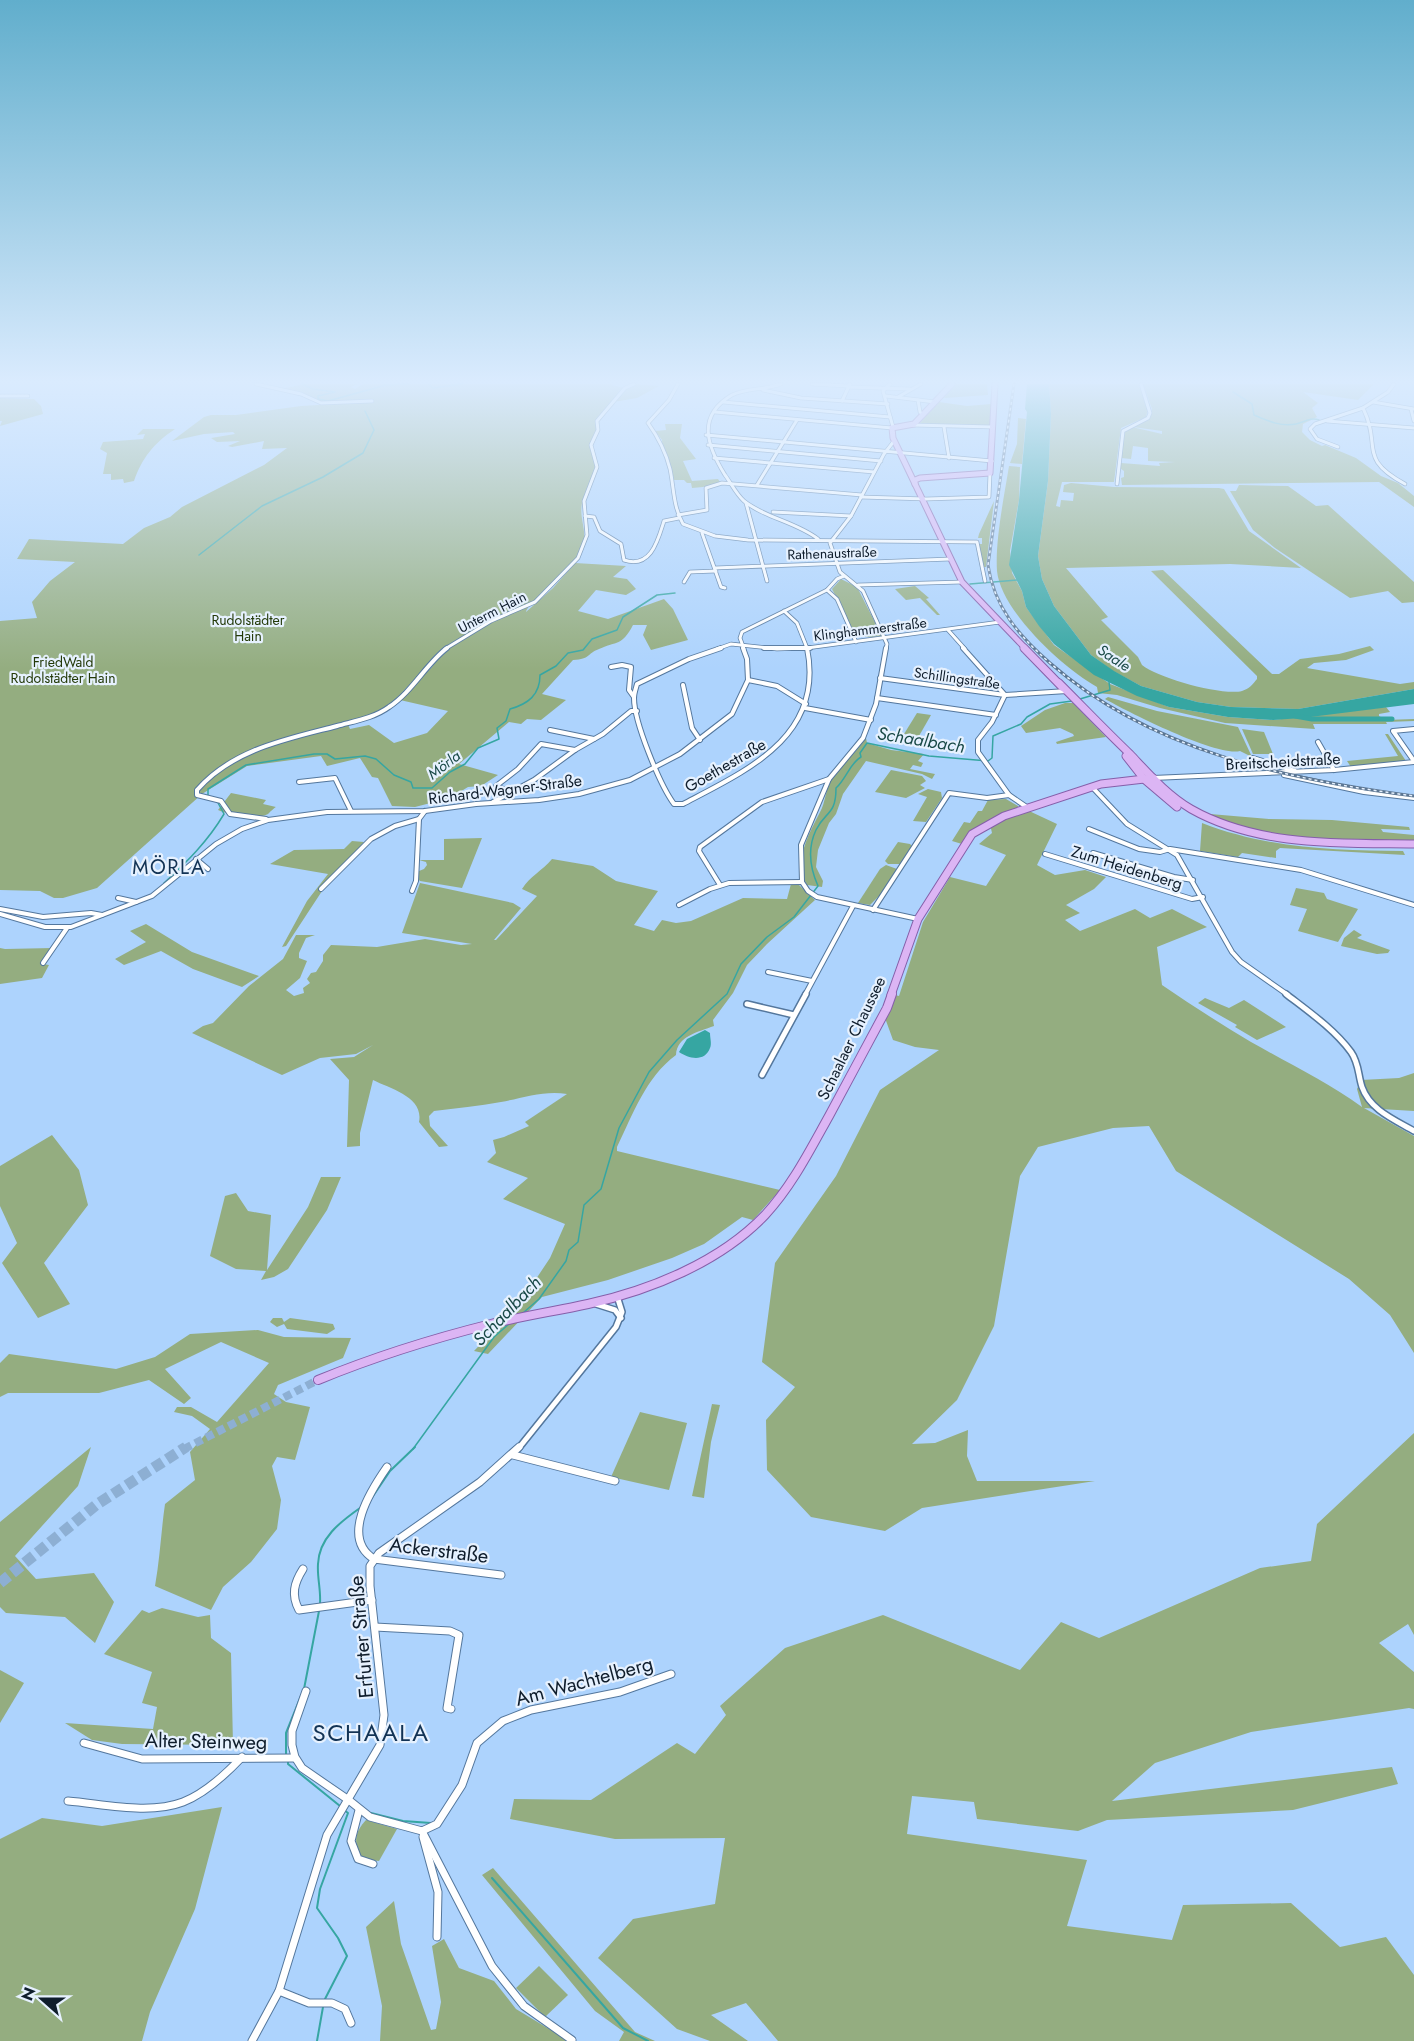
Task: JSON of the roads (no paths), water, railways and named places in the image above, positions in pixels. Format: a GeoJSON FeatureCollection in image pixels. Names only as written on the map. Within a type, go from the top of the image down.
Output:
{"type":"FeatureCollection","features":[{"type":"Feature","properties":{"kind":"main road"},"geometry":{"type":"LineString","coordinates":[[913,479],[962,582],[1119,745],[1176,800],[1191,810],[1248,832],[1310,842],[1414,846]]}},
{"type":"Feature","properties":{"kind":"main road"},"geometry":{"type":"LineString","coordinates":[[915,484],[918,479]]}},
{"type":"Feature","properties":{"kind":"main road"},"geometry":{"type":"LineString","coordinates":[[1119,745],[1144,779],[1166,799],[1186,813],[1247,835],[1306,845],[1414,846]]}},
{"type":"Feature","properties":{"kind":"main road","name":"Schaalaer Chaussee"},"geometry":{"type":"LineString","coordinates":[[318,1380],[390,1352],[493,1323],[617,1296],[663,1280],[726,1248],[765,1215],[799,1171],[890,999],[918,919],[972,834],[995,820],[1092,787],[1117,781],[1153,778]]}},
{"type":"Feature","properties":{"kind":"street","name":"Unterm Hain"},"geometry":{"type":"LineString","coordinates":[[268,820],[230,814],[222,801],[203,798],[197,793],[204,781],[236,759],[286,739],[370,717],[390,707],[445,649],[491,621],[539,599],[578,558],[587,535],[584,501],[592,479]]}},
{"type":"Feature","properties":{"kind":"street"},"geometry":{"type":"LineString","coordinates":[[671,479],[673,500],[682,524],[712,537],[732,541],[818,539],[977,542],[985,581]]}},
{"type":"Feature","properties":{"kind":"street"},"geometry":{"type":"LineString","coordinates":[[728,479],[746,503],[767,581]]}},
{"type":"Feature","properties":{"kind":"street"},"geometry":{"type":"LineString","coordinates":[[757,485],[761,479]]}},
{"type":"Feature","properties":{"kind":"street"},"geometry":{"type":"LineString","coordinates":[[870,479],[852,516],[830,545],[836,563],[844,576],[863,591],[887,644],[877,698],[864,738],[829,779],[801,845],[802,882],[815,896],[918,919]]}},
{"type":"Feature","properties":{"kind":"street"},"geometry":{"type":"LineString","coordinates":[[585,516],[594,518],[599,532],[621,544],[624,560],[632,563],[657,546],[665,520],[707,510],[704,496],[706,488],[730,482],[862,496],[922,499],[989,497],[990,479]]}},
{"type":"Feature","properties":{"kind":"street"},"geometry":{"type":"LineString","coordinates":[[1117,484],[1118,479]]}},
{"type":"Feature","properties":{"kind":"street"},"geometry":{"type":"LineString","coordinates":[[1396,479],[1405,484]]}},
{"type":"Feature","properties":{"kind":"street"},"geometry":{"type":"LineString","coordinates":[[746,503],[802,526],[818,539]]}},
{"type":"Feature","properties":{"kind":"street"},"geometry":{"type":"LineString","coordinates":[[767,512],[852,516]]}},
{"type":"Feature","properties":{"kind":"street"},"geometry":{"type":"LineString","coordinates":[[702,533],[721,587],[725,588]]}},
{"type":"Feature","properties":{"kind":"street"},"geometry":{"type":"LineString","coordinates":[[705,539],[712,537]]}},
{"type":"Feature","properties":{"kind":"street","name":"Rathenaustraße"},"geometry":{"type":"LineString","coordinates":[[684,582],[689,572],[715,569],[950,559]]}},
{"type":"Feature","properties":{"kind":"street"},"geometry":{"type":"LineString","coordinates":[[634,697],[637,684],[641,681],[728,645],[741,634],[827,590],[837,579],[844,576]]}},
{"type":"Feature","properties":{"kind":"street"},"geometry":{"type":"LineString","coordinates":[[858,585],[962,582]]}},
{"type":"Feature","properties":{"kind":"street"},"geometry":{"type":"LineString","coordinates":[[827,590],[837,599],[856,642]]}},
{"type":"Feature","properties":{"kind":"street","name":"Goethestraße"},"geometry":{"type":"LineString","coordinates":[[656,768],[668,798],[674,804],[682,804],[772,753],[788,735],[805,706],[811,670],[807,648],[795,619],[784,611]]}},
{"type":"Feature","properties":{"kind":"street","name":"Klinghammerstraße"},"geometry":{"type":"LineString","coordinates":[[728,645],[807,648],[1000,622]]}},
{"type":"Feature","properties":{"kind":"street"},"geometry":{"type":"LineString","coordinates":[[948,630],[1005,695],[996,715],[978,740],[978,752],[1010,795],[1028,808]]}},
{"type":"Feature","properties":{"kind":"street"},"geometry":{"type":"LineString","coordinates":[[741,634],[747,659],[748,680],[777,686],[805,706],[871,720]]}},
{"type":"Feature","properties":{"kind":"street"},"geometry":{"type":"LineString","coordinates":[[611,667],[622,665],[631,667],[629,690],[634,697],[656,768]]}},
{"type":"Feature","properties":{"kind":"street","name":"Schillingstraße"},"geometry":{"type":"LineString","coordinates":[[880,678],[1005,695],[1067,691]]}},
{"type":"Feature","properties":{"kind":"street","name":"Richard-Wagner-Straße"},"geometry":{"type":"LineString","coordinates":[[351,811],[425,811],[539,800],[587,792],[623,782],[656,768],[720,725],[734,710],[748,680]]}},
{"type":"Feature","properties":{"kind":"street"},"geometry":{"type":"LineString","coordinates":[[684,686],[692,728],[700,740]]}},
{"type":"Feature","properties":{"kind":"street"},"geometry":{"type":"LineString","coordinates":[[877,698],[996,715]]}},
{"type":"Feature","properties":{"kind":"street"},"geometry":{"type":"LineString","coordinates":[[491,803],[512,793],[595,739],[631,711],[637,711]]}},
{"type":"Feature","properties":{"kind":"street"},"geometry":{"type":"LineString","coordinates":[[1414,729],[1393,731],[1414,762]]}},
{"type":"Feature","properties":{"kind":"street"},"geometry":{"type":"LineString","coordinates":[[550,730],[595,739]]}},
{"type":"Feature","properties":{"kind":"street"},"geometry":{"type":"LineString","coordinates":[[1318,742],[1334,770]]}},
{"type":"Feature","properties":{"kind":"street"},"geometry":{"type":"LineString","coordinates":[[512,793],[496,786],[518,769],[541,744],[575,750]]}},
{"type":"Feature","properties":{"kind":"street"},"geometry":{"type":"LineString","coordinates":[[1253,758],[1300,772]]}},
{"type":"Feature","properties":{"kind":"street","name":"Breitscheidstraße"},"geometry":{"type":"LineString","coordinates":[[1153,778],[1278,774],[1414,762]]}},
{"type":"Feature","properties":{"kind":"street"},"geometry":{"type":"LineString","coordinates":[[1278,774],[1364,792],[1414,798]]}},
{"type":"Feature","properties":{"kind":"street"},"geometry":{"type":"LineString","coordinates":[[0,914],[19,920],[67,928],[137,902],[158,891],[225,838],[268,820],[351,811],[335,778],[299,782]]}},
{"type":"Feature","properties":{"kind":"street"},"geometry":{"type":"LineString","coordinates":[[720,885],[699,850],[717,834],[762,802],[829,779]]}},
{"type":"Feature","properties":{"kind":"street"},"geometry":{"type":"LineString","coordinates":[[1092,787],[1127,824],[1170,849],[1301,870],[1414,905]]}},
{"type":"Feature","properties":{"kind":"street"},"geometry":{"type":"LineString","coordinates":[[873,910],[949,793],[987,798],[1010,795]]}},
{"type":"Feature","properties":{"kind":"street"},"geometry":{"type":"LineString","coordinates":[[412,891],[416,881],[419,819],[425,811]]}},
{"type":"Feature","properties":{"kind":"street"},"geometry":{"type":"LineString","coordinates":[[321,889],[371,839],[395,826],[419,819]]}},
{"type":"Feature","properties":{"kind":"street","name":"Zum Heidenberg"},"geometry":{"type":"LineString","coordinates":[[1089,829],[1099,831],[1139,849],[1164,851],[1170,849]]}},
{"type":"Feature","properties":{"kind":"street"},"geometry":{"type":"LineString","coordinates":[[1170,849],[1193,879],[1232,952],[1241,962],[1313,1014],[1346,1046],[1359,1065],[1367,1098],[1377,1108],[1414,1131]]}},
{"type":"Feature","properties":{"kind":"street","name":"Zum Heidenberg"},"geometry":{"type":"LineString","coordinates":[[1094,853],[1174,877],[1193,879]]}},
{"type":"Feature","properties":{"kind":"street","name":"Zum Heidenberg"},"geometry":{"type":"LineString","coordinates":[[1045,854],[1192,899],[1203,897]]}},
{"type":"Feature","properties":{"kind":"street"},"geometry":{"type":"LineString","coordinates":[[196,860],[208,868]]}},
{"type":"Feature","properties":{"kind":"street"},"geometry":{"type":"LineString","coordinates":[[679,905],[720,885],[748,882],[802,882]]}},
{"type":"Feature","properties":{"kind":"street"},"geometry":{"type":"LineString","coordinates":[[118,898],[137,902]]}},
{"type":"Feature","properties":{"kind":"street"},"geometry":{"type":"LineString","coordinates":[[762,1075],[853,906]]}},
{"type":"Feature","properties":{"kind":"street"},"geometry":{"type":"LineString","coordinates":[[0,909],[43,917],[82,913],[102,915]]}},
{"type":"Feature","properties":{"kind":"street"},"geometry":{"type":"LineString","coordinates":[[19,920],[24,913]]}},
{"type":"Feature","properties":{"kind":"street"},"geometry":{"type":"LineString","coordinates":[[82,913],[78,918],[83,922]]}},
{"type":"Feature","properties":{"kind":"street"},"geometry":{"type":"LineString","coordinates":[[43,963],[67,928]]}},
{"type":"Feature","properties":{"kind":"street"},"geometry":{"type":"LineString","coordinates":[[768,972],[812,981]]}},
{"type":"Feature","properties":{"kind":"street"},"geometry":{"type":"LineString","coordinates":[[747,1004],[794,1014]]}},
{"type":"Feature","properties":{"kind":"street"},"geometry":{"type":"LineString","coordinates":[[617,1296],[622,1306],[621,1318]]}},
{"type":"Feature","properties":{"kind":"street"},"geometry":{"type":"LineString","coordinates":[[591,1303],[615,1310],[621,1318]]}},
{"type":"Feature","properties":{"kind":"street","name":"Erfurter Straße"},"geometry":{"type":"LineString","coordinates":[[252,2041],[279,1991],[327,1835],[345,1801],[373,1759],[384,1729],[370,1566],[385,1546],[480,1482],[513,1455],[621,1318]]}},
{"type":"Feature","properties":{"kind":"street"},"geometry":{"type":"LineString","coordinates":[[513,1455],[615,1480]]}},
{"type":"Feature","properties":{"kind":"street"},"geometry":{"type":"LineString","coordinates":[[374,1559],[363,1550],[359,1531],[361,1513],[363,1504],[387,1467]]}},
{"type":"Feature","properties":{"kind":"street","name":"Ackerstraße"},"geometry":{"type":"LineString","coordinates":[[374,1559],[501,1575]]}},
{"type":"Feature","properties":{"kind":"street"},"geometry":{"type":"LineString","coordinates":[[303,1569],[296,1581],[294,1592],[294,1601],[299,1610],[372,1600]]}},
{"type":"Feature","properties":{"kind":"street"},"geometry":{"type":"LineString","coordinates":[[375,1627],[450,1630],[459,1635],[447,1708],[451,1709]]}},
{"type":"Feature","properties":{"kind":"street","name":"Am Wachtelberg"},"geometry":{"type":"LineString","coordinates":[[422,1831],[437,1824],[458,1792],[477,1743],[504,1721],[531,1710],[620,1692],[671,1674]]}},
{"type":"Feature","properties":{"kind":"street"},"geometry":{"type":"LineString","coordinates":[[306,1691],[291,1728],[292,1758],[315,1780],[372,1818],[422,1831],[492,1966],[524,2006],[572,2040]]}},
{"type":"Feature","properties":{"kind":"street","name":"Alter Steinweg"},"geometry":{"type":"LineString","coordinates":[[84,1743],[142,1759],[292,1758]]}},
{"type":"Feature","properties":{"kind":"street"},"geometry":{"type":"LineString","coordinates":[[68,1801],[143,1807],[183,1803],[242,1757]]}},
{"type":"Feature","properties":{"kind":"street"},"geometry":{"type":"LineString","coordinates":[[359,1810],[351,1841],[358,1859],[373,1864]]}},
{"type":"Feature","properties":{"kind":"street"},"geometry":{"type":"LineString","coordinates":[[422,1831],[424,1849],[438,1892],[437,1937]]}},
{"type":"Feature","properties":{"kind":"street"},"geometry":{"type":"LineString","coordinates":[[279,1991],[309,2003],[332,2003],[345,2009],[351,2023]]}},
{"type":"Feature","properties":{"kind":"waterway"},"geometry":{"type":"LineString","coordinates":[[199,555],[262,506],[318,479]]}},
{"type":"Feature","properties":{"kind":"waterway"},"geometry":{"type":"LineString","coordinates":[[970,584],[1017,580]]}},
{"type":"Feature","properties":{"kind":"waterway","name":"Mörla"},"geometry":{"type":"LineString","coordinates":[[208,796],[208,789],[246,765],[314,754],[327,754],[335,759],[365,756],[376,759],[394,775],[411,782],[413,788],[432,788],[450,772],[465,764],[478,748],[499,739],[497,728],[506,721],[510,709],[532,698],[538,688],[540,675],[556,666],[568,653],[583,650],[592,639],[617,630],[623,617],[657,595],[675,593]]}},
{"type":"Feature","properties":{"kind":"waterway","name":"Schaalbach"},"geometry":{"type":"LineString","coordinates":[[1080,699],[1110,690],[1109,682]]}},
{"type":"Feature","properties":{"kind":"waterway","name":"Schaalbach"},"geometry":{"type":"LineString","coordinates":[[523,1313],[539,1299],[566,1261],[569,1250],[578,1242],[584,1205],[601,1189],[619,1128],[649,1072],[677,1040],[727,994],[741,964],[767,937],[794,917],[818,886],[811,858],[813,837],[819,824],[832,809],[836,788],[861,757],[860,753],[867,743],[929,756],[988,761],[992,758],[993,736],[1021,724],[1027,717],[1050,704],[1072,701]]}},
{"type":"Feature","properties":{"kind":"waterway"},"geometry":{"type":"LineString","coordinates":[[1295,716],[1312,719],[1392,719]]}},
{"type":"Feature","properties":{"kind":"waterway","name":"Mörla"},"geometry":{"type":"LineString","coordinates":[[164,883],[197,851],[218,824],[224,814],[217,801]]}},
{"type":"Feature","properties":{"kind":"waterway","name":"Schaalbach"},"geometry":{"type":"LineString","coordinates":[[413,1449],[494,1337],[510,1323]]}},
{"type":"Feature","properties":{"kind":"waterway","name":"Schaalbach"},"geometry":{"type":"LineString","coordinates":[[369,1502],[390,1471],[413,1449]]}},
{"type":"Feature","properties":{"kind":"waterway","name":"Schaalbach"},"geometry":{"type":"LineString","coordinates":[[320,1603],[318,1564],[322,1546],[338,1525],[360,1508]]}},
{"type":"Feature","properties":{"kind":"waterway","name":"Schaalbach"},"geometry":{"type":"LineString","coordinates":[[304,1689],[319,1611]]}},
{"type":"Feature","properties":{"kind":"waterway","name":"Schaalbach"},"geometry":{"type":"LineString","coordinates":[[286,1757],[286,1733],[301,1696]]}},
{"type":"Feature","properties":{"kind":"waterway","name":"Schaalbach"},"geometry":{"type":"LineString","coordinates":[[288,1761],[288,1764],[340,1806]]}},
{"type":"Feature","properties":{"kind":"waterway","name":"Schaalbach"},"geometry":{"type":"LineString","coordinates":[[325,1999],[347,1956],[338,1938],[317,1908],[320,1889],[348,1813],[344,1810]]}},
{"type":"Feature","properties":{"kind":"waterway"},"geometry":{"type":"LineString","coordinates":[[371,1813],[403,1821],[431,1823]]}},
{"type":"Feature","properties":{"kind":"waterway"},"geometry":{"type":"LineString","coordinates":[[492,1878],[623,2028],[648,2041]]}},
{"type":"Feature","properties":{"kind":"waterway","name":"Schaalbach"},"geometry":{"type":"LineString","coordinates":[[317,2041],[323,2007]]}},
{"type":"Feature","properties":{"kind":"tunnel"},"geometry":{"type":"LineString","coordinates":[[184,1449],[318,1380]]}},
{"type":"Feature","properties":{"kind":"tunnel"},"geometry":{"type":"LineString","coordinates":[[0,1583],[96,1505],[186,1447]]}},
{"type":"Feature","properties":{"kind":"railway"},"geometry":{"type":"LineString","coordinates":[[1000,479],[988,565],[996,594],[1010,620],[1028,642],[1050,663],[1089,693],[1131,719],[1222,756],[1269,770],[1414,796]]}},
{"type":"Feature","properties":{"kind":"district","name":"MÖRLA"},"geometry":{"type":"Point","coordinates":[169,867]}},
{"type":"Feature","properties":{"kind":"district","name":"SCHAALA"},"geometry":{"type":"Point","coordinates":[371,1733]}},
{"type":"Feature","properties":{"kind":"park label","name":"Rudolstädter Hain"},"geometry":{"type":"Point","coordinates":[248,628]}},
{"type":"Feature","properties":{"kind":"park label","name":"FriedWald Rudolstädter Hain"},"geometry":{"type":"Point","coordinates":[63,670]}},
{"type":"Feature","properties":{"kind":"water label","name":"Saale"},"geometry":{"type":"Point","coordinates":[1114,658]}}]}
